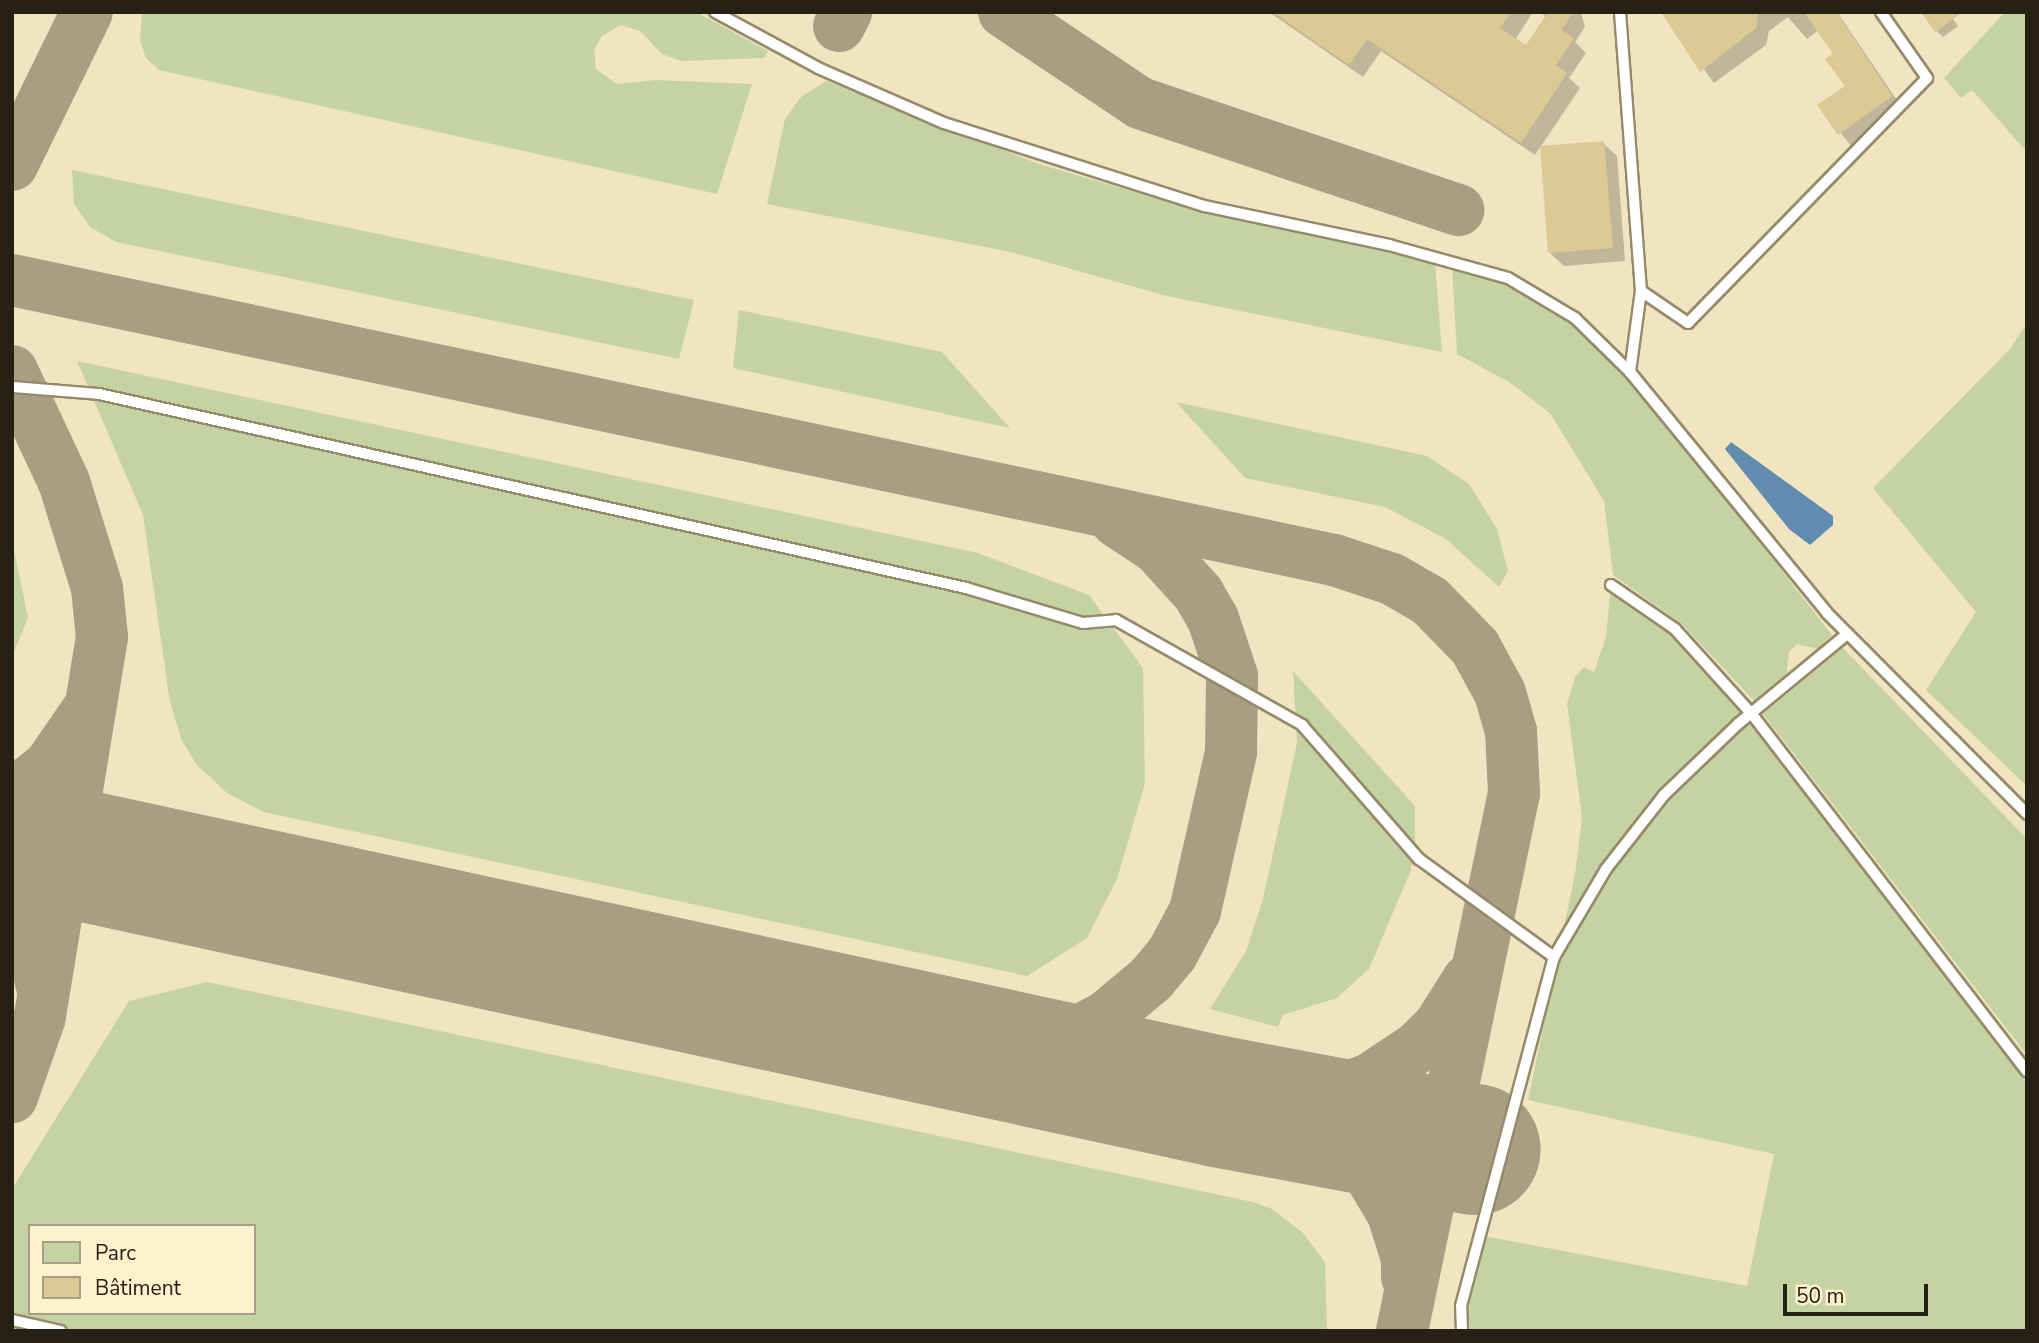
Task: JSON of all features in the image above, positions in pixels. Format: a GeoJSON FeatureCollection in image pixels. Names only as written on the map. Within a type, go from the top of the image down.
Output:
{"type":"FeatureCollection","features":[{"type":"Feature","properties":{"kind":"lane"},"geometry":{"type":"LineString","coordinates":[[715,12],[818,68],[944,123],[1069,166],[1204,206],[1389,245],[1508,278],[1575,318],[1630,372],[1756,529],[1847,634],[2027,814]]}},
{"type":"Feature","properties":{"kind":"lane"},"geometry":{"type":"LineString","coordinates":[[1620,12],[1641,291],[1630,372]]}},
{"type":"Feature","properties":{"kind":"lane"},"geometry":{"type":"LineString","coordinates":[[1641,291],[1688,323],[1927,78],[1881,12]]}},
{"type":"Feature","properties":{"kind":"lane"},"geometry":{"type":"LineString","coordinates":[[12,387],[100,394],[966,587],[1083,623],[1116,620],[1302,725],[1419,859],[1554,957]]}},
{"type":"Feature","properties":{"kind":"lane"},"geometry":{"type":"LineString","coordinates":[[1611,585],[1675,629],[1751,713],[2027,1071]]}},
{"type":"Feature","properties":{"kind":"lane"},"geometry":{"type":"LineString","coordinates":[[1462,1331],[1461,1306],[1554,957],[1606,869],[1664,795],[1751,713],[1847,634]]}},
{"type":"Feature","properties":{"kind":"lane"},"geometry":{"type":"LineString","coordinates":[[12,1320],[61,1331]]}},
{"type":"Feature","properties":{"kind":"green space"},"geometry":{"type":"Polygon","coordinates":[[[142,12],[696,12],[768,51],[764,58],[681,61],[662,54],[640,31],[621,25],[602,36],[594,50],[596,69],[617,84],[655,80],[752,84],[717,194],[159,70],[146,58],[140,40],[142,12]]]}},
{"type":"Feature","properties":{"kind":"green space"},"geometry":{"type":"Polygon","coordinates":[[[2005,12],[2027,12],[2027,152],[1972,90],[1961,98],[1944,78],[2005,12]]]}},
{"type":"Feature","properties":{"kind":"green space"},"geometry":{"type":"Polygon","coordinates":[[[826,81],[1039,164],[1200,211],[1435,263],[1442,352],[1167,296],[1011,252],[767,204],[785,119],[801,97],[826,81]]]}},
{"type":"Feature","properties":{"kind":"green space"},"geometry":{"type":"Polygon","coordinates":[[[72,170],[694,300],[679,359],[116,242],[90,227],[74,204],[72,170]]]}},
{"type":"Feature","properties":{"kind":"green space"},"geometry":{"type":"Polygon","coordinates":[[[1452,266],[1503,284],[1572,325],[1623,367],[1832,635],[1818,649],[1797,644],[1789,652],[1786,679],[1755,702],[1682,624],[1613,575],[1604,501],[1550,413],[1509,382],[1457,354],[1452,266]]]}},
{"type":"Feature","properties":{"kind":"green space"},"geometry":{"type":"Polygon","coordinates":[[[739,310],[942,352],[1010,428],[733,368],[739,310]]]}},
{"type":"Feature","properties":{"kind":"green space"},"geometry":{"type":"Polygon","coordinates":[[[2027,323],[2027,786],[1926,690],[1976,612],[1873,488],[2010,349],[2027,323]]]}},
{"type":"Feature","properties":{"kind":"green space"},"geometry":{"type":"Polygon","coordinates":[[[77,361],[978,553],[1089,595],[1143,668],[1145,783],[1117,879],[1087,938],[1027,976],[264,812],[227,793],[197,765],[182,741],[170,702],[143,515],[77,361]]]}},
{"type":"Feature","properties":{"kind":"green space"},"geometry":{"type":"Polygon","coordinates":[[[1176,402],[1427,456],[1469,484],[1497,529],[1508,571],[1499,587],[1446,539],[1385,507],[1245,478],[1176,402]]]}},
{"type":"Feature","properties":{"kind":"green space"},"geometry":{"type":"Polygon","coordinates":[[[12,540],[28,618],[12,657],[12,540]]]}},
{"type":"Feature","properties":{"kind":"green space"},"geometry":{"type":"Polygon","coordinates":[[[1610,594],[1670,633],[1741,712],[2027,1082],[2027,1331],[1458,1331],[1484,1236],[1747,1286],[1774,1154],[1528,1100],[1575,874],[1582,817],[1567,704],[1575,677],[1584,667],[1594,672],[1606,637],[1610,594]]]}},
{"type":"Feature","properties":{"kind":"green space"},"geometry":{"type":"Polygon","coordinates":[[[1843,648],[2027,839],[2027,1055],[1763,714],[1843,648]]]}},
{"type":"Feature","properties":{"kind":"green space"},"geometry":{"type":"Polygon","coordinates":[[[1293,671],[1415,806],[1415,840],[1411,870],[1369,969],[1337,998],[1283,1015],[1278,1027],[1210,1009],[1246,951],[1263,899],[1297,743],[1293,671]]]}},
{"type":"Feature","properties":{"kind":"green space"},"geometry":{"type":"Polygon","coordinates":[[[207,982],[1253,1202],[1272,1209],[1302,1232],[1325,1262],[1327,1331],[12,1331],[12,1189],[129,1001],[207,982]]]}},
{"type":"Feature","properties":{"kind":"water"},"geometry":{"type":"Polygon","coordinates":[[[1731,442],[1833,516],[1833,525],[1810,545],[1789,529],[1725,449],[1731,442]]]}},
{"type":"Feature","properties":{"kind":"building"},"geometry":{"type":"Polygon","coordinates":[[[1273,12],[1511,12],[1500,28],[1526,45],[1548,12],[1573,12],[1561,30],[1574,38],[1556,65],[1567,73],[1521,143],[1367,39],[1349,65],[1273,12]]]}},
{"type":"Feature","properties":{"kind":"building"},"geometry":{"type":"Polygon","coordinates":[[[1661,12],[1758,12],[1756,28],[1700,72],[1661,12]]]}},
{"type":"Feature","properties":{"kind":"building"},"geometry":{"type":"Polygon","coordinates":[[[1804,12],[1836,12],[1892,96],[1838,135],[1817,105],[1845,86],[1825,59],[1833,54],[1804,12]]]}},
{"type":"Feature","properties":{"kind":"building"},"geometry":{"type":"Polygon","coordinates":[[[1921,12],[1963,12],[1935,32],[1921,12]]]}},
{"type":"Feature","properties":{"kind":"building"},"geometry":{"type":"Polygon","coordinates":[[[1604,141],[1613,248],[1548,253],[1540,146],[1604,141]]]}},
{"type":"Feature","properties":{"kind":"taxiway"},"geometry":{"type":"LineString","coordinates":[[12,165],[87,12]]}},
{"type":"Feature","properties":{"kind":"taxiway"},"geometry":{"type":"LineString","coordinates":[[839,26],[846,12]]}},
{"type":"Feature","properties":{"kind":"taxiway"},"geometry":{"type":"LineString","coordinates":[[1004,12],[1140,103],[1458,210]]}},
{"type":"Feature","properties":{"kind":"taxiway"},"geometry":{"type":"LineString","coordinates":[[12,280],[1334,560],[1392,579],[1430,601],[1475,647],[1500,693],[1511,731],[1514,793],[1402,1331]]}},
{"type":"Feature","properties":{"kind":"taxiway"},"geometry":{"type":"LineString","coordinates":[[12,371],[64,482],[97,588],[102,637],[40,1017],[12,1097]]}},
{"type":"Feature","properties":{"kind":"taxiway"},"geometry":{"type":"LineString","coordinates":[[930,1039],[1017,1045],[1079,1031],[1107,1016],[1151,979],[1172,954],[1195,911],[1231,752],[1232,676],[1213,619],[1198,593],[1157,548],[1116,521]]}},
{"type":"Feature","properties":{"kind":"taxiway"},"geometry":{"type":"LineString","coordinates":[[12,795],[49,766],[87,711]]}},
{"type":"Feature","properties":{"kind":"taxiway"},"geometry":{"type":"LineString","coordinates":[[12,898],[33,941],[41,983]]}},
{"type":"Feature","properties":{"kind":"taxiway"},"geometry":{"type":"LineString","coordinates":[[1218,1101],[1313,1099],[1370,1079],[1418,1047],[1439,1026],[1468,980]]}},
{"type":"Feature","properties":{"kind":"taxiway"},"geometry":{"type":"LineString","coordinates":[[1257,1108],[1277,1112],[1323,1134],[1367,1170],[1393,1214],[1407,1259],[1407,1277]]}},
{"type":"Feature","properties":{"kind":"runway"},"geometry":{"type":"LineString","coordinates":[[12,840],[1218,1101],[1475,1149]]}}]}
